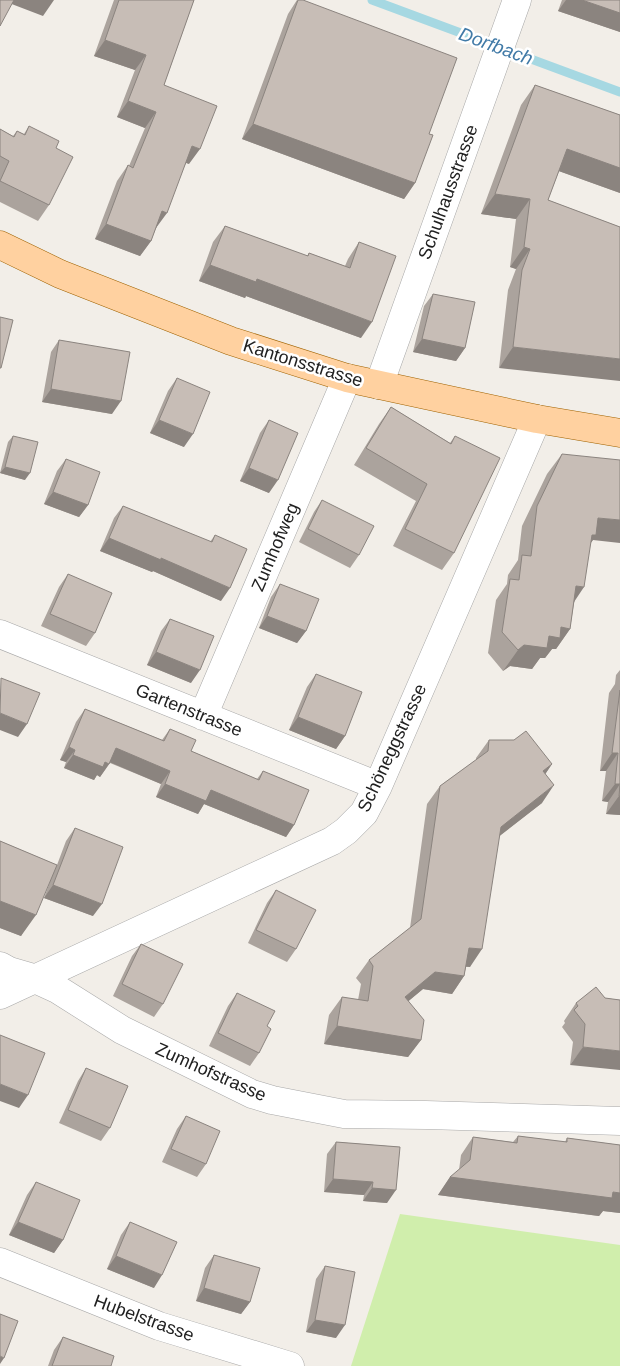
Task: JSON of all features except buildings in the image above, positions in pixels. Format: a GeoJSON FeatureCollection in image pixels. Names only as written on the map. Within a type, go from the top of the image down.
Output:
{"type":"FeatureCollection","features":[{"type":"Feature","properties":{"kind":"main road","name":"Kantonsstrasse"},"geometry":{"type":"LineString","coordinates":[[0,245],[60,274],[231,341],[346,378],[537,419],[620,433]]}},
{"type":"Feature","properties":{"kind":"street","name":"Schulhausstrasse"},"geometry":{"type":"LineString","coordinates":[[378,385],[517,0]]}},
{"type":"Feature","properties":{"kind":"street","name":"Zumhofweg"},"geometry":{"type":"LineString","coordinates":[[203,716],[346,378]]}},
{"type":"Feature","properties":{"kind":"street","name":"Schöneggstrasse"},"geometry":{"type":"LineString","coordinates":[[0,995],[33,978],[166,919],[332,841],[346,832],[364,813],[378,786],[537,419]]}},
{"type":"Feature","properties":{"kind":"street","name":"Gartenstrasse"},"geometry":{"type":"LineString","coordinates":[[0,634],[378,786]]}},
{"type":"Feature","properties":{"kind":"street","name":"Zumhofstrasse"},"geometry":{"type":"LineString","coordinates":[[0,966],[56,989],[129,1034],[252,1094],[272,1100],[344,1114],[426,1114],[620,1121]]}},
{"type":"Feature","properties":{"kind":"street","name":"Hubelstrasse"},"geometry":{"type":"LineString","coordinates":[[0,1262],[160,1326],[290,1366]]}},
{"type":"Feature","properties":{"kind":"green space"},"geometry":{"type":"Polygon","coordinates":[[[400,1214],[620,1245],[620,1366],[351,1366],[400,1214]]]}},
{"type":"Feature","properties":{"kind":"waterway","name":"Dorfbach"},"geometry":{"type":"LineString","coordinates":[[372,0],[620,92]]}}]}
